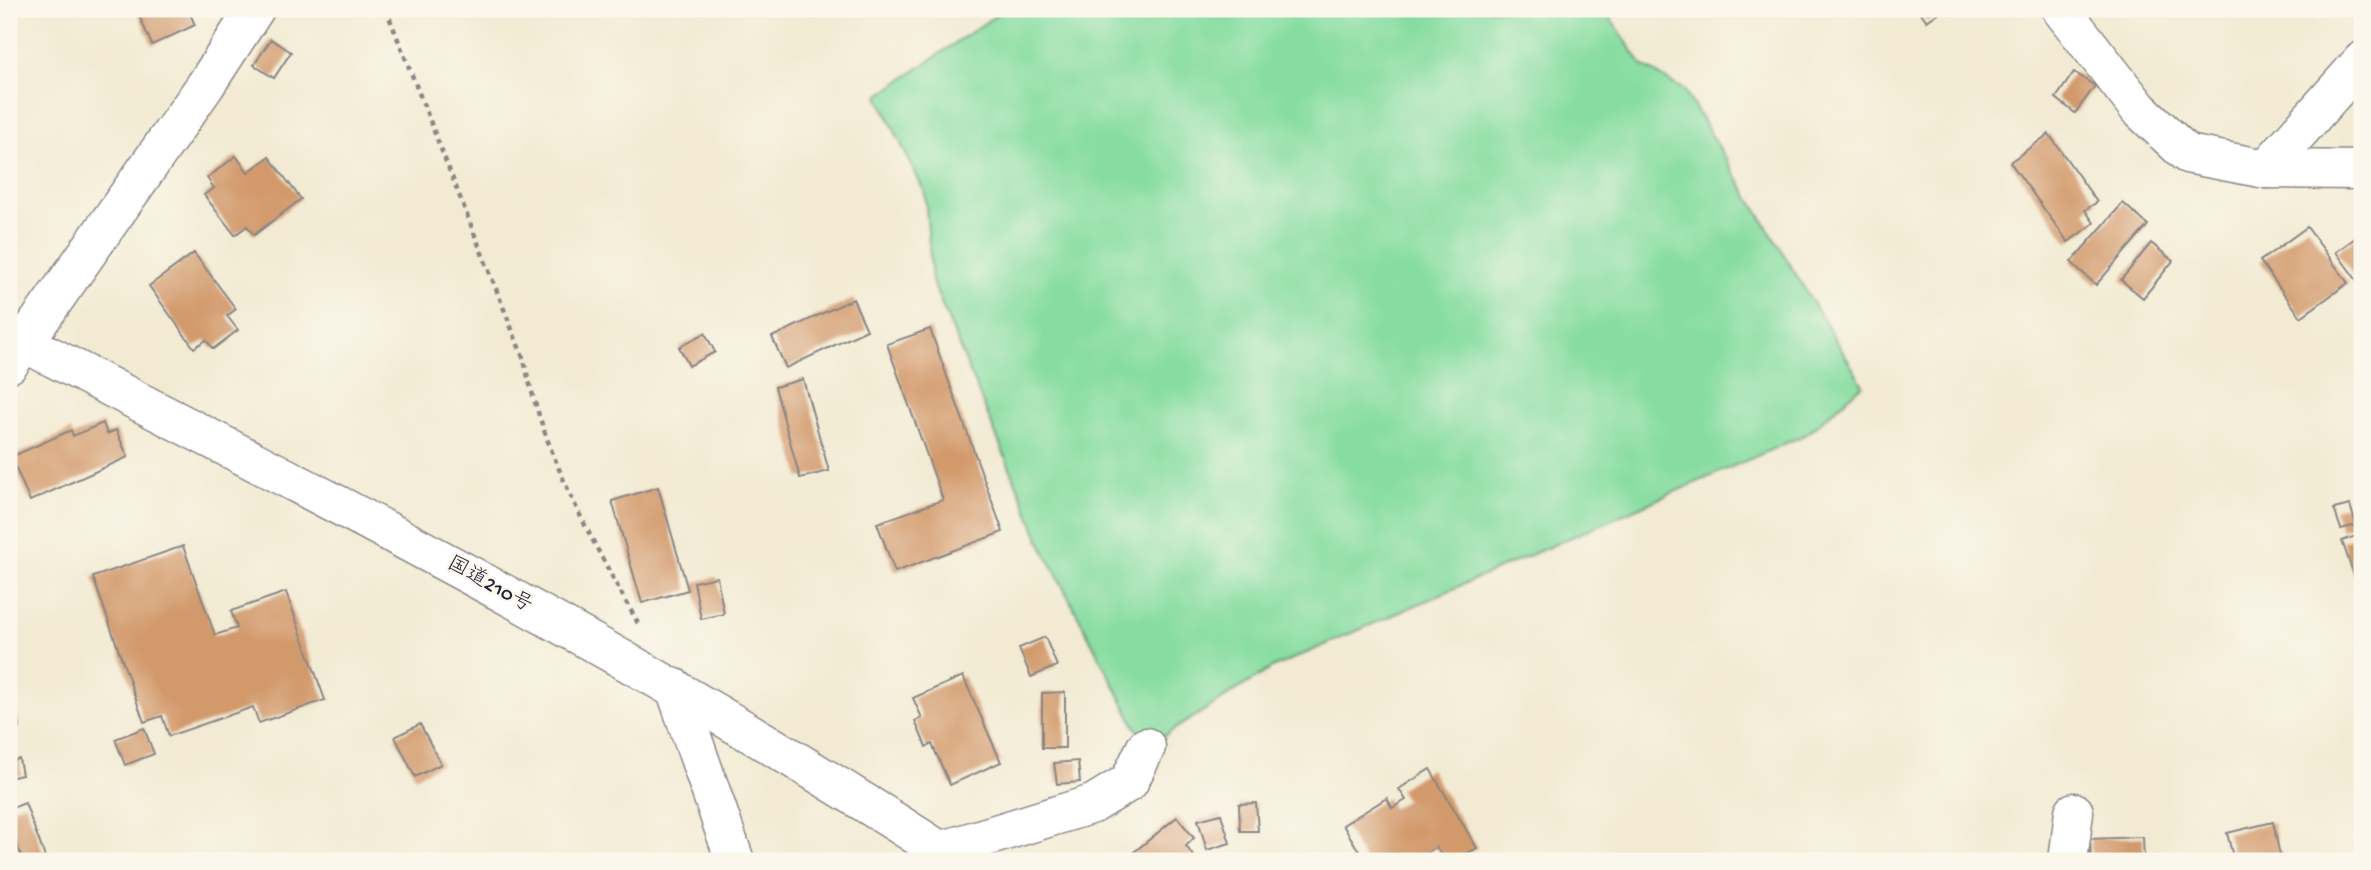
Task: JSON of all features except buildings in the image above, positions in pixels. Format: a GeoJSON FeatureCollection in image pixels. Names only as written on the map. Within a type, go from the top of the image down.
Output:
{"type":"FeatureCollection","features":[{"type":"Feature","properties":{"kind":"main road"},"geometry":{"type":"LineString","coordinates":[[13,347],[205,86],[255,9]]}},
{"type":"Feature","properties":{"kind":"main road"},"geometry":{"type":"LineString","coordinates":[[2061,9],[2139,109],[2187,154],[2266,169],[2362,170]]}},
{"type":"Feature","properties":{"kind":"main road"},"geometry":{"type":"LineString","coordinates":[[2266,169],[2362,61]]}},
{"type":"Feature","properties":{"kind":"main road","name":"国道210号"},"geometry":{"type":"LineString","coordinates":[[13,347],[379,526],[675,688],[948,856]]}},
{"type":"Feature","properties":{"kind":"main road"},"geometry":{"type":"LineString","coordinates":[[675,688],[735,861]]}},
{"type":"Feature","properties":{"kind":"main road"},"geometry":{"type":"LineString","coordinates":[[948,856],[1093,804],[1129,782],[1146,747]]}},
{"type":"Feature","properties":{"kind":"main road"},"geometry":{"type":"LineString","coordinates":[[2068,861],[2074,812]]}},
{"type":"Feature","properties":{"kind":"path"},"geometry":{"type":"LineString","coordinates":[[386,9],[524,360],[547,442],[586,528],[643,631]]}},
{"type":"Feature","properties":{"kind":"green space"},"geometry":{"type":"Polygon","coordinates":[[[1005,9],[1604,9],[1642,65],[1684,90],[1863,385],[1807,434],[1272,668],[1146,747],[1044,550],[932,281],[925,193],[878,96],[1005,9]]]}}]}
